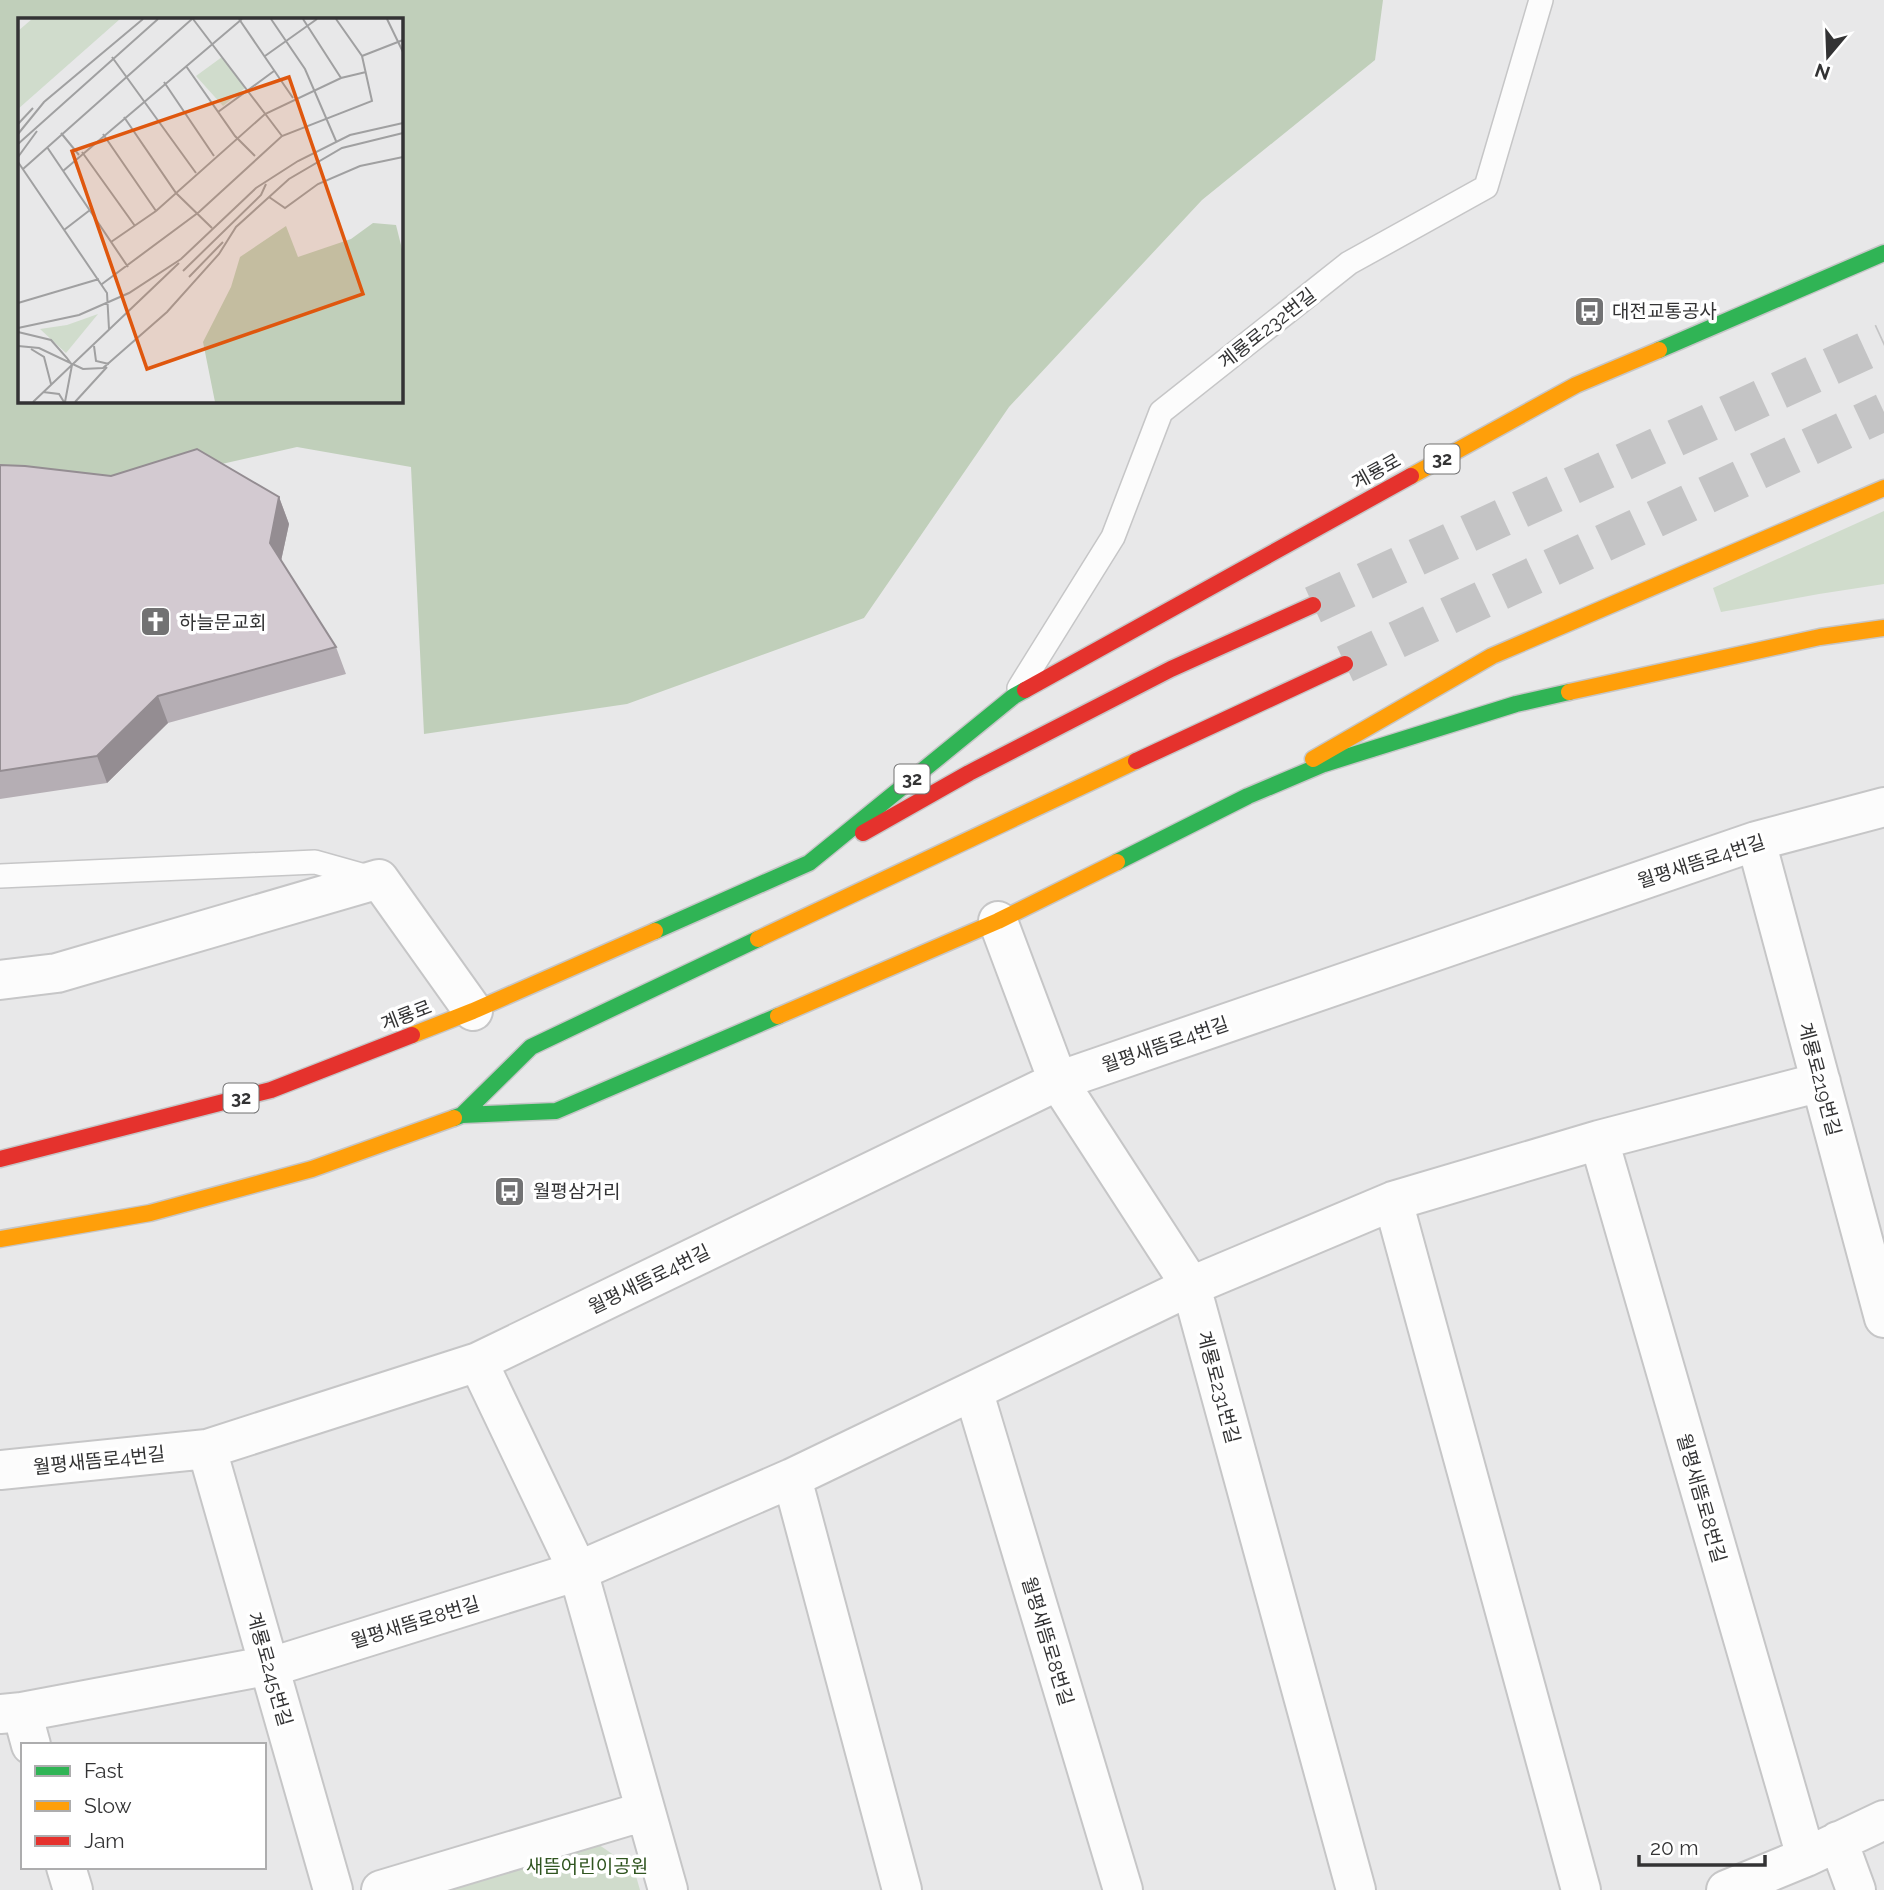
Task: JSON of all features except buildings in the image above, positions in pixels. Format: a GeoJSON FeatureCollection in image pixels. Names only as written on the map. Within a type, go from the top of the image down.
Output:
{"type":"FeatureCollection","features":[{"type":"Feature","properties":{"kind":"main road","name":"계룡로"},"geometry":{"type":"LineString","coordinates":[[1014,696],[1576,385],[1884,253]]}},
{"type":"Feature","properties":{"kind":"main road"},"geometry":{"type":"LineString","coordinates":[[0,1239],[150,1213],[312,1169],[462,1115],[556,1111],[998,921],[1248,796],[1492,656],[1884,488]]}},
{"type":"Feature","properties":{"kind":"main road"},"geometry":{"type":"LineString","coordinates":[[810,863],[969,773],[1147,681],[1313,605]]}},
{"type":"Feature","properties":{"kind":"main road"},"geometry":{"type":"LineString","coordinates":[[1248,796],[1324,764],[1517,704],[1820,637],[1884,628]]}},
{"type":"Feature","properties":{"kind":"main road"},"geometry":{"type":"LineString","coordinates":[[462,1115],[531,1047],[1345,664]]}},
{"type":"Feature","properties":{"kind":"main road","name":"32"},"geometry":{"type":"LineString","coordinates":[[810,863],[1014,696]]}},
{"type":"Feature","properties":{"kind":"main road","name":"계룡로"},"geometry":{"type":"LineString","coordinates":[[0,1159],[271,1090],[473,1012],[810,863]]}},
{"type":"Feature","properties":{"kind":"street","name":"월평새뜸로4번길"},"geometry":{"type":"LineString","coordinates":[[0,1470],[207,1449],[478,1362],[1058,1081],[1756,841],[1884,807]]}},
{"type":"Feature","properties":{"kind":"street","name":"계룡로219번길"},"geometry":{"type":"LineString","coordinates":[[1756,841],[1884,1318]]}},
{"type":"Feature","properties":{"kind":"street"},"geometry":{"type":"LineString","coordinates":[[0,981],[57,973],[379,879],[473,1012]]}},
{"type":"Feature","properties":{"kind":"street","name":"계룡로231번길"},"geometry":{"type":"LineString","coordinates":[[998,921],[1058,1081],[1191,1286],[1356,1890]]}},
{"type":"Feature","properties":{"kind":"street","name":"월평새뜸로8번길"},"geometry":{"type":"LineString","coordinates":[[18,1724],[270,1666],[578,1571],[792,1478],[974,1393],[1191,1286],[1393,1201],[1599,1140],[1821,1082]]}},
{"type":"Feature","properties":{"kind":"street","name":"월평새뜸로8번길"},"geometry":{"type":"LineString","coordinates":[[1599,1140],[1822,1849],[1856,1890]]}},
{"type":"Feature","properties":{"kind":"street"},"geometry":{"type":"LineString","coordinates":[[1393,1201],[1581,1890]]}},
{"type":"Feature","properties":{"kind":"street"},"geometry":{"type":"LineString","coordinates":[[478,1362],[578,1571],[668,1890]]}},
{"type":"Feature","properties":{"kind":"street","name":"월평새뜸로8번길"},"geometry":{"type":"LineString","coordinates":[[974,1393],[1123,1890]]}},
{"type":"Feature","properties":{"kind":"street","name":"계룡로245번길"},"geometry":{"type":"LineString","coordinates":[[207,1449],[333,1890]]}},
{"type":"Feature","properties":{"kind":"street"},"geometry":{"type":"LineString","coordinates":[[792,1478],[902,1890]]}},
{"type":"Feature","properties":{"kind":"street"},"geometry":{"type":"LineString","coordinates":[[381,1890],[645,1811]]}},
{"type":"Feature","properties":{"kind":"street"},"geometry":{"type":"LineString","coordinates":[[1726,1890],[1884,1820]]}},
{"type":"Feature","properties":{"kind":"street"},"geometry":{"type":"LineString","coordinates":[[67,1869],[73,1890]]}},
{"type":"Feature","properties":{"kind":"lane","name":"계룡로232번길"},"geometry":{"type":"LineString","coordinates":[[1014,696],[1113,537],[1161,412],[1349,263],[1486,187],[1541,0]]}},
{"type":"Feature","properties":{"kind":"lane"},"geometry":{"type":"LineString","coordinates":[[0,876],[315,862],[379,879]]}},
{"type":"Feature","properties":{"kind":"green space"},"geometry":{"type":"Polygon","coordinates":[[[0,0],[1383,0],[1375,60],[1202,200],[1009,407],[864,618],[627,704],[424,734],[411,467],[297,447],[120,487],[0,469],[0,0]]]}},
{"type":"Feature","properties":{"kind":"green space"},"geometry":{"type":"Polygon","coordinates":[[[1884,511],[1884,584],[1721,612],[1713,588],[1884,511]]]}},
{"type":"Feature","properties":{"kind":"green space","name":"새뜸어린이공원"},"geometry":{"type":"Polygon","coordinates":[[[592,1840],[634,1869],[640,1890],[432,1890],[592,1840]]]}},
{"type":"Feature","properties":{"kind":"tunnel"},"geometry":{"type":"LineString","coordinates":[[1313,605],[1884,342]]}},
{"type":"Feature","properties":{"kind":"tunnel"},"geometry":{"type":"LineString","coordinates":[[1345,664],[1884,412]]}},
{"type":"Feature","properties":{"kind":"traffic: fast"},"geometry":{"type":"LineString","coordinates":[[1659,350],[1884,253]]}},
{"type":"Feature","properties":{"kind":"traffic: fast"},"geometry":{"type":"LineString","coordinates":[[655,931],[809,863],[1014,696],[1025,690]]}},
{"type":"Feature","properties":{"kind":"traffic: fast"},"geometry":{"type":"LineString","coordinates":[[1117,862],[1248,796],[1324,764],[1516,704],[1569,692]]}},
{"type":"Feature","properties":{"kind":"traffic: fast"},"geometry":{"type":"LineString","coordinates":[[462,1115],[531,1047],[758,939]]}},
{"type":"Feature","properties":{"kind":"traffic: fast"},"geometry":{"type":"LineString","coordinates":[[454,1118],[462,1115],[556,1111],[778,1016]]}},
{"type":"Feature","properties":{"kind":"traffic: slow"},"geometry":{"type":"LineString","coordinates":[[1411,476],[1576,385],[1659,350]]}},
{"type":"Feature","properties":{"kind":"traffic: slow"},"geometry":{"type":"LineString","coordinates":[[1313,759],[1492,656],[1884,488]]}},
{"type":"Feature","properties":{"kind":"traffic: slow"},"geometry":{"type":"LineString","coordinates":[[1569,692],[1820,637],[1884,628]]}},
{"type":"Feature","properties":{"kind":"traffic: slow"},"geometry":{"type":"LineString","coordinates":[[758,939],[1136,761]]}},
{"type":"Feature","properties":{"kind":"traffic: slow"},"geometry":{"type":"LineString","coordinates":[[778,1016],[998,921],[1117,862]]}},
{"type":"Feature","properties":{"kind":"traffic: slow"},"geometry":{"type":"LineString","coordinates":[[412,1035],[655,931]]}},
{"type":"Feature","properties":{"kind":"traffic: slow"},"geometry":{"type":"LineString","coordinates":[[0,1239],[150,1213],[312,1169],[454,1118]]}},
{"type":"Feature","properties":{"kind":"traffic: jam"},"geometry":{"type":"LineString","coordinates":[[1025,690],[1411,476]]}},
{"type":"Feature","properties":{"kind":"traffic: jam"},"geometry":{"type":"LineString","coordinates":[[863,833],[969,773],[1171,669],[1313,605]]}},
{"type":"Feature","properties":{"kind":"traffic: jam"},"geometry":{"type":"LineString","coordinates":[[1136,761],[1345,664]]}},
{"type":"Feature","properties":{"kind":"traffic: jam"},"geometry":{"type":"LineString","coordinates":[[0,1159],[271,1090],[412,1035]]}},
{"type":"Feature","properties":{"kind":"place","name":"대전교통공사"},"geometry":{"type":"Point","coordinates":[1589,311]}},
{"type":"Feature","properties":{"kind":"place","name":"하늘문교회"},"geometry":{"type":"Point","coordinates":[156,622]}},
{"type":"Feature","properties":{"kind":"place","name":"월평삼거리"},"geometry":{"type":"Point","coordinates":[510,1191]}}]}
